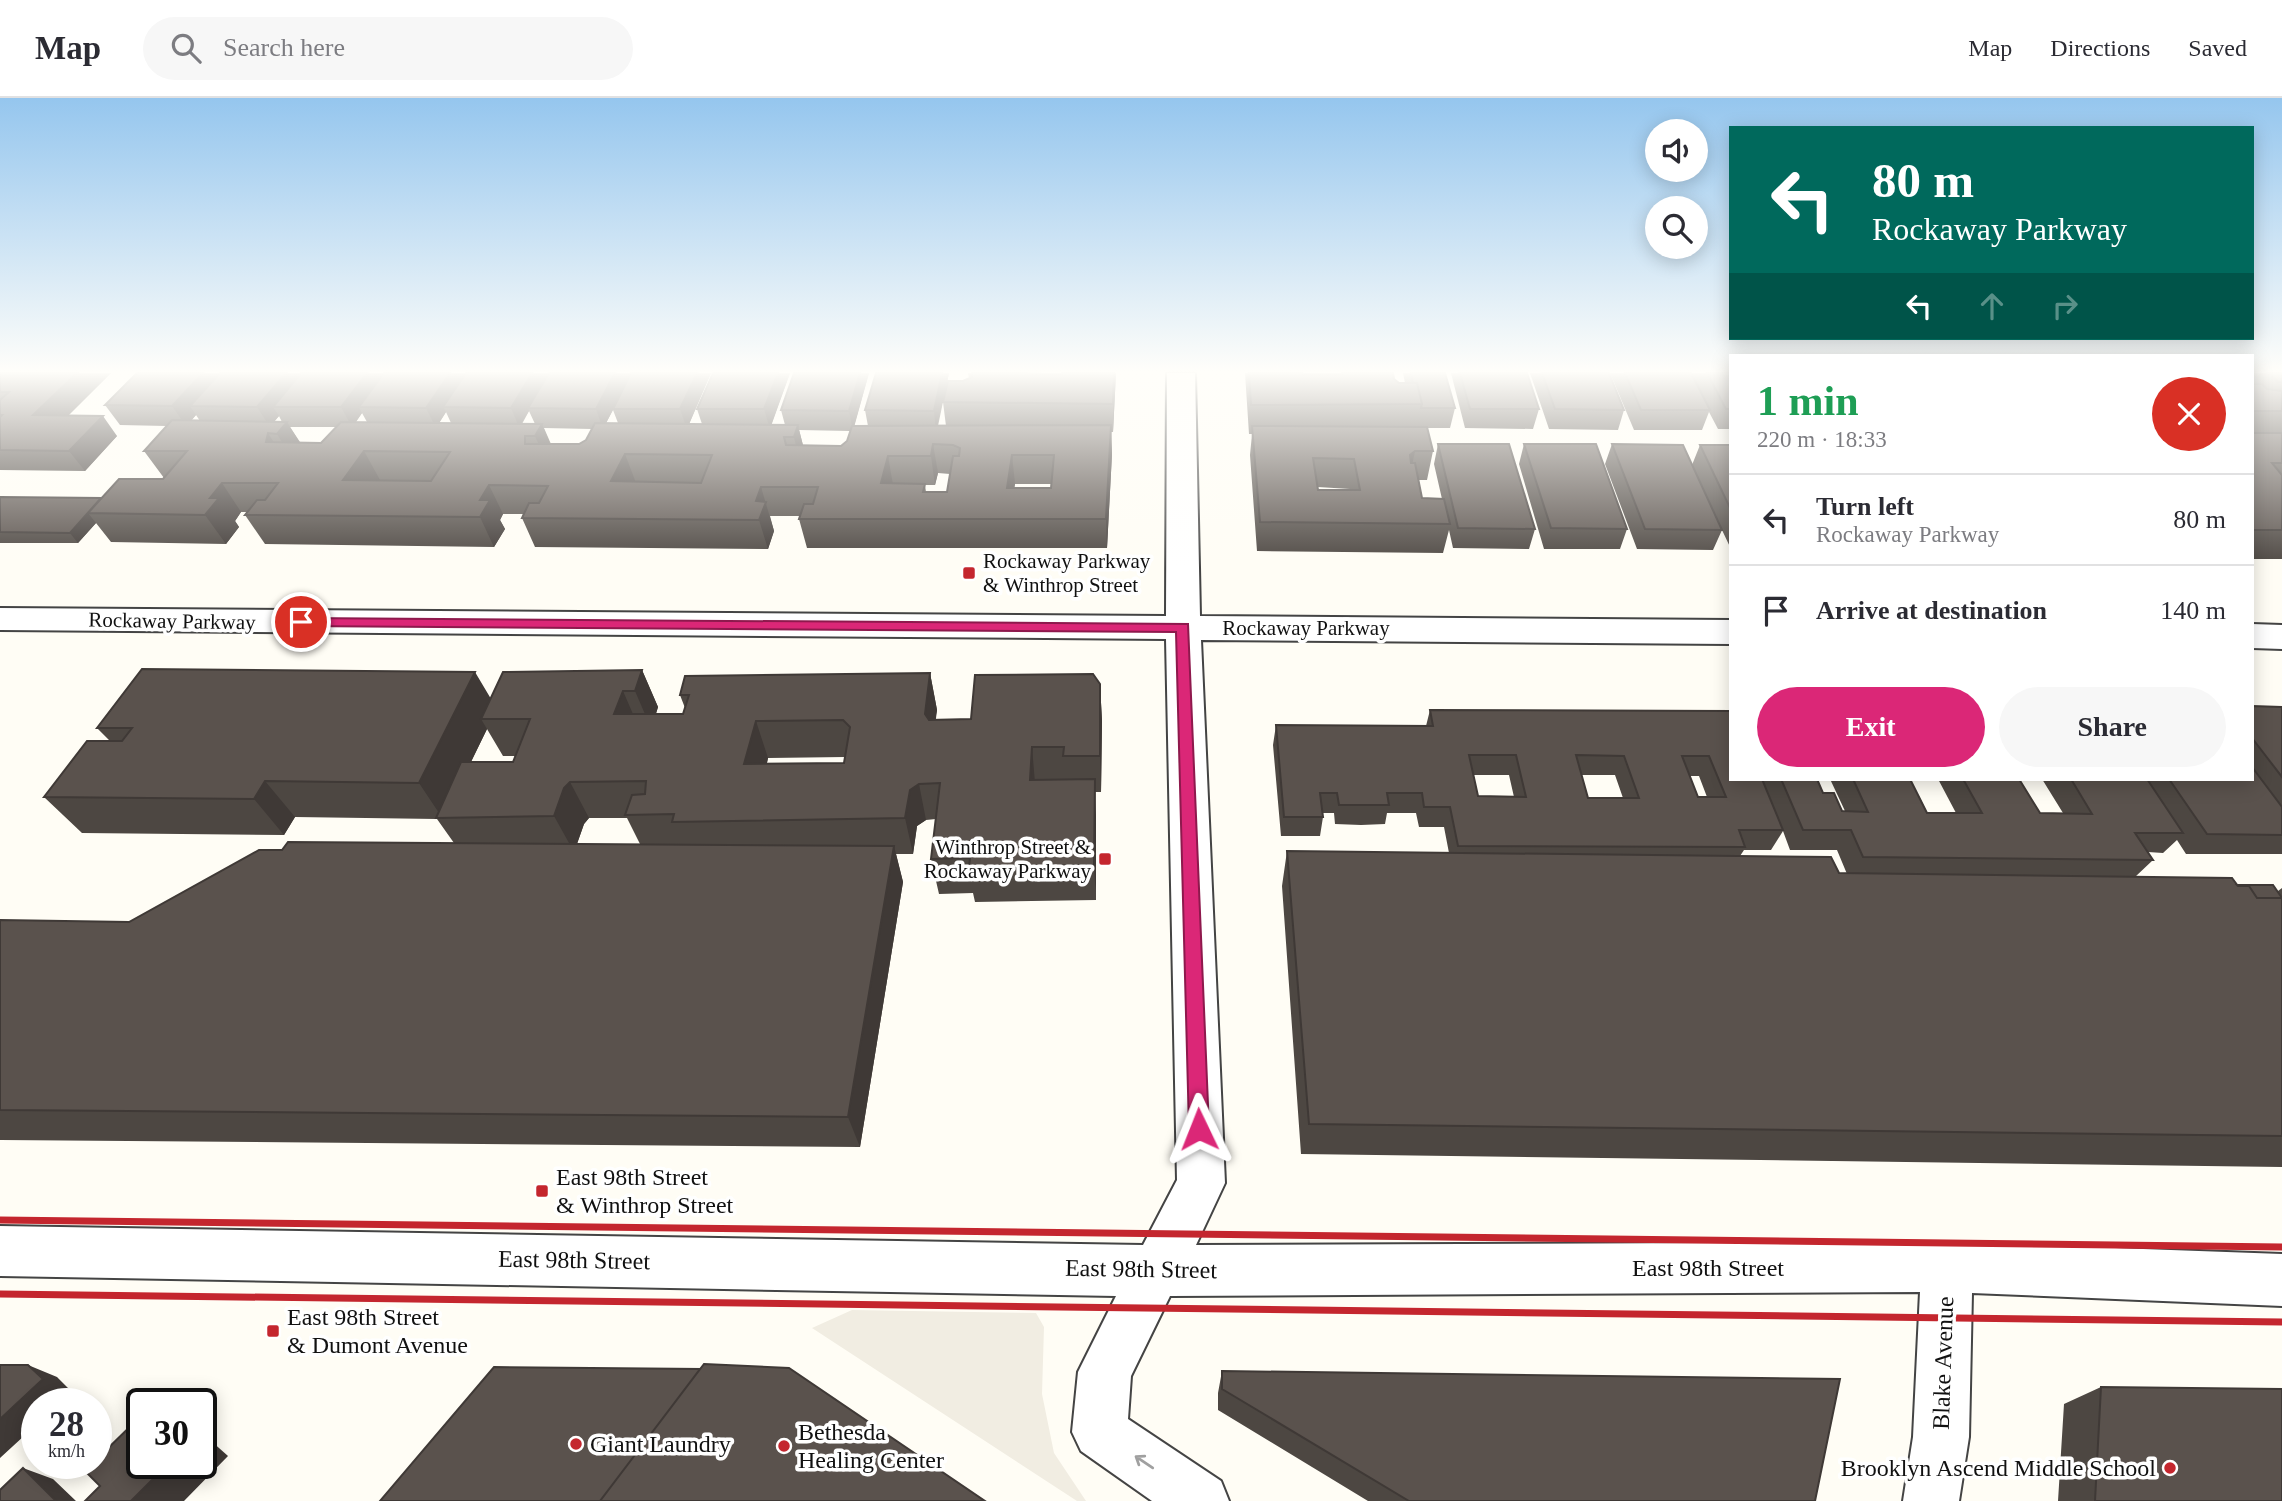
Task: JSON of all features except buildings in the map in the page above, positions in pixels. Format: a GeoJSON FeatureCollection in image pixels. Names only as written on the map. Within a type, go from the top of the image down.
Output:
{"type":"FeatureCollection","features":[{"type":"Feature","properties":{"kind":"street"},"geometry":{"type":"LineString","coordinates":[[1182,438],[1183,627],[1201,1183],[1105,1372],[1100,1432],[1201,1501]]}},
{"type":"Feature","properties":{"kind":"street","name":"Rockaway Parkway"},"geometry":{"type":"LineString","coordinates":[[0,619],[1729,632]]}},
{"type":"Feature","properties":{"kind":"street"},"geometry":{"type":"LineString","coordinates":[[2254,636],[2282,637]]}},
{"type":"Feature","properties":{"kind":"street","name":"East 98th Street"},"geometry":{"type":"LineString","coordinates":[[1,1252],[1156,1271],[1947,1266],[2282,1280]]}},
{"type":"Feature","properties":{"kind":"street","name":"Blake Avenue"},"geometry":{"type":"LineString","coordinates":[[1931,1501],[1941,1437],[1947,1266]]}},
{"type":"Feature","properties":{"kind":"shaded area"},"geometry":{"type":"Polygon","coordinates":[[[852,1310],[1036,1313],[1044,1327],[1042,1394],[1054,1453],[1086,1501],[1077,1501],[812,1328],[852,1310]]]}},
{"type":"Feature","properties":{"kind":"railway"},"geometry":{"type":"LineString","coordinates":[[0,1220],[2282,1247]]}},
{"type":"Feature","properties":{"kind":"railway"},"geometry":{"type":"LineString","coordinates":[[0,1294],[2282,1322]]}},
{"type":"Feature","properties":{"kind":"place","name":"Rockaway Parkway & Winthrop Street"},"geometry":{"type":"Point","coordinates":[969,573]}},
{"type":"Feature","properties":{"kind":"place","name":"Winthrop Street & Rockaway Parkway"},"geometry":{"type":"Point","coordinates":[1105,859]}},
{"type":"Feature","properties":{"kind":"place","name":"East 98th Street & Winthrop Street"},"geometry":{"type":"Point","coordinates":[542,1191]}},
{"type":"Feature","properties":{"kind":"place","name":"East 98th Street & Dumont Avenue"},"geometry":{"type":"Point","coordinates":[273,1331]}},
{"type":"Feature","properties":{"kind":"place","name":"Giant Laundry"},"geometry":{"type":"Point","coordinates":[576,1444]}},
{"type":"Feature","properties":{"kind":"place","name":"Bethesda Healing Center"},"geometry":{"type":"Point","coordinates":[784,1446]}},
{"type":"Feature","properties":{"kind":"place","name":"Brooklyn Ascend Middle School"},"geometry":{"type":"Point","coordinates":[2170,1468]}},
{"type":"Feature","properties":{"kind":"route"},"geometry":{"type":"LineString","coordinates":[[301,622],[1183,627],[1189,885],[1199,1129]]}}]}
